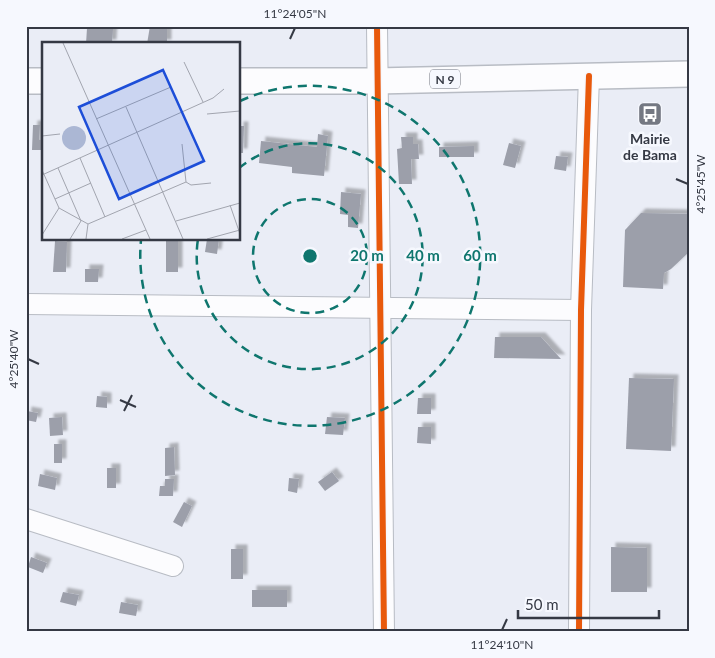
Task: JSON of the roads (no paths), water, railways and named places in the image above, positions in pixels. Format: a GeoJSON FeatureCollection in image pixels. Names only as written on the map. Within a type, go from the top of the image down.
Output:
{"type":"FeatureCollection","features":[{"type":"Feature","properties":{"kind":"main road","name":"N 9"},"geometry":{"type":"LineString","coordinates":[[240,81],[376,81],[689,74]]}},
{"type":"Feature","properties":{"kind":"main road"},"geometry":{"type":"LineString","coordinates":[[26,81],[42,81]]}},
{"type":"Feature","properties":{"kind":"street"},"geometry":{"type":"LineString","coordinates":[[377,26],[376,81],[384,632]]}},
{"type":"Feature","properties":{"kind":"street"},"geometry":{"type":"LineString","coordinates":[[579,632],[581,310],[589,76]]}},
{"type":"Feature","properties":{"kind":"street"},"geometry":{"type":"LineString","coordinates":[[26,304],[581,310]]}},
{"type":"Feature","properties":{"kind":"street"},"geometry":{"type":"LineString","coordinates":[[26,520],[173,566]]}},
{"type":"Feature","properties":{"kind":"place","name":"Mairie de Bama"},"geometry":{"type":"Point","coordinates":[650,114]}}]}
